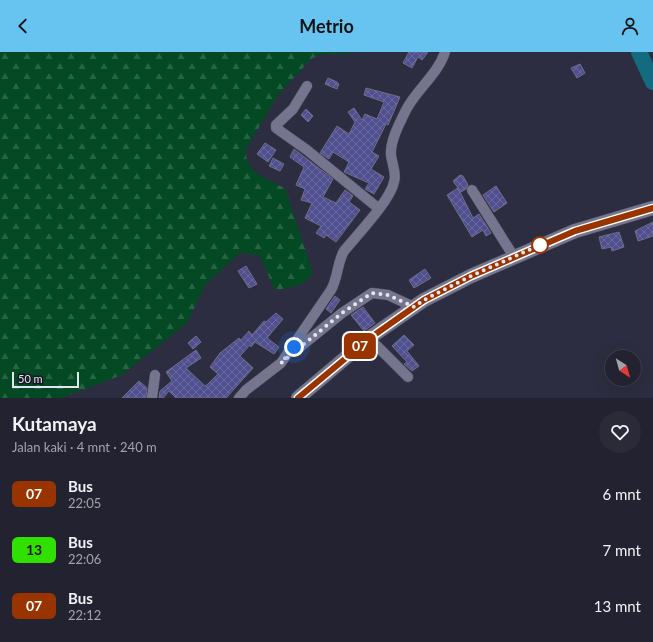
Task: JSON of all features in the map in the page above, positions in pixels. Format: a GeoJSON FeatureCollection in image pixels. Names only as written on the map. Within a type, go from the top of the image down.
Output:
{"type":"FeatureCollection","features":[{"type":"Feature","properties":{"kind":"main road"},"geometry":{"type":"LineString","coordinates":[[298,398],[370,338],[424,300],[514,257],[575,231],[653,208]]}},
{"type":"Feature","properties":{"kind":"street"},"geometry":{"type":"LineString","coordinates":[[281,363],[331,290],[334,284],[340,257],[378,208],[394,184],[395,170],[391,154],[394,136],[411,101],[440,64],[446,52]]}},
{"type":"Feature","properties":{"kind":"street"},"geometry":{"type":"LineString","coordinates":[[307,86],[300,101],[276,125],[276,128],[307,150],[378,208]]}},
{"type":"Feature","properties":{"kind":"street"},"geometry":{"type":"LineString","coordinates":[[472,190],[514,257]]}},
{"type":"Feature","properties":{"kind":"street"},"geometry":{"type":"LineString","coordinates":[[239,398],[246,390],[342,313],[372,293],[388,295],[414,307]]}},
{"type":"Feature","properties":{"kind":"street"},"geometry":{"type":"LineString","coordinates":[[370,338],[408,377]]}},
{"type":"Feature","properties":{"kind":"street"},"geometry":{"type":"LineString","coordinates":[[152,398],[155,375]]}},
{"type":"Feature","properties":{"kind":"green space"},"geometry":{"type":"Polygon","coordinates":[[[0,52],[365,52],[318,55],[311,59],[278,95],[246,149],[246,157],[249,164],[258,174],[285,188],[313,273],[305,282],[301,284],[275,290],[259,255],[240,253],[206,284],[187,323],[122,375],[61,398],[0,398],[0,52]]]}},
{"type":"Feature","properties":{"kind":"building"},"geometry":{"type":"Polygon","coordinates":[[[409,52],[428,52],[422,60],[418,57],[412,68],[403,63],[409,52]]]}},
{"type":"Feature","properties":{"kind":"building"},"geometry":{"type":"Polygon","coordinates":[[[580,64],[585,73],[577,78],[571,68],[580,64]]]}},
{"type":"Feature","properties":{"kind":"building"},"geometry":{"type":"Polygon","coordinates":[[[328,78],[339,84],[337,89],[325,84],[328,78]]]}},
{"type":"Feature","properties":{"kind":"building"},"geometry":{"type":"Polygon","coordinates":[[[366,88],[400,97],[388,125],[386,124],[372,152],[379,156],[371,169],[384,177],[374,194],[365,189],[369,183],[344,172],[349,162],[333,152],[329,159],[320,153],[337,126],[349,134],[355,122],[348,112],[354,108],[362,120],[365,114],[377,119],[384,102],[364,95],[366,88]]]}},
{"type":"Feature","properties":{"kind":"building"},"geometry":{"type":"Polygon","coordinates":[[[306,109],[313,116],[308,122],[301,115],[306,109]]]}},
{"type":"Feature","properties":{"kind":"building"},"geometry":{"type":"Polygon","coordinates":[[[265,143],[276,150],[268,162],[257,154],[265,143]]]}},
{"type":"Feature","properties":{"kind":"building"},"geometry":{"type":"Polygon","coordinates":[[[294,149],[333,179],[323,197],[336,203],[345,190],[353,196],[349,202],[360,210],[336,242],[326,235],[324,238],[316,233],[321,226],[305,218],[312,203],[301,200],[305,189],[296,185],[304,167],[290,157],[294,149]]]}},
{"type":"Feature","properties":{"kind":"building"},"geometry":{"type":"Polygon","coordinates":[[[273,158],[284,164],[280,171],[269,166],[273,158]]]}},
{"type":"Feature","properties":{"kind":"building"},"geometry":{"type":"Polygon","coordinates":[[[460,175],[463,176],[468,185],[466,189],[461,192],[453,181],[460,175]]]}},
{"type":"Feature","properties":{"kind":"building"},"geometry":{"type":"Polygon","coordinates":[[[496,186],[507,203],[494,212],[483,195],[496,186]]]}},
{"type":"Feature","properties":{"kind":"building"},"geometry":{"type":"Polygon","coordinates":[[[458,188],[473,218],[479,214],[491,233],[486,236],[483,230],[472,237],[447,195],[458,188]]]}},
{"type":"Feature","properties":{"kind":"building"},"geometry":{"type":"Polygon","coordinates":[[[653,222],[653,236],[638,241],[635,231],[653,222]]]}},
{"type":"Feature","properties":{"kind":"building"},"geometry":{"type":"Polygon","coordinates":[[[619,232],[624,247],[612,251],[611,247],[602,249],[599,237],[619,232]]]}},
{"type":"Feature","properties":{"kind":"building"},"geometry":{"type":"Polygon","coordinates":[[[246,266],[257,284],[249,288],[238,271],[246,266]]]}},
{"type":"Feature","properties":{"kind":"building"},"geometry":{"type":"Polygon","coordinates":[[[425,269],[431,278],[414,288],[409,280],[425,269]]]}},
{"type":"Feature","properties":{"kind":"building"},"geometry":{"type":"Polygon","coordinates":[[[335,296],[340,300],[331,313],[326,309],[335,296]]]}},
{"type":"Feature","properties":{"kind":"building"},"geometry":{"type":"Polygon","coordinates":[[[363,307],[375,323],[364,331],[351,315],[363,307]]]}},
{"type":"Feature","properties":{"kind":"building"},"geometry":{"type":"Polygon","coordinates":[[[276,313],[283,319],[267,338],[279,347],[274,354],[255,342],[251,347],[250,345],[240,356],[253,368],[226,398],[176,398],[169,391],[163,398],[159,398],[160,391],[172,381],[166,372],[196,350],[201,358],[186,368],[205,386],[208,384],[218,374],[210,367],[220,353],[239,338],[241,340],[249,331],[252,335],[264,321],[266,322],[276,313]]]}},
{"type":"Feature","properties":{"kind":"building"},"geometry":{"type":"Polygon","coordinates":[[[404,335],[414,345],[407,351],[419,366],[412,371],[404,364],[407,362],[392,346],[404,335]]]}},
{"type":"Feature","properties":{"kind":"building"},"geometry":{"type":"Polygon","coordinates":[[[196,336],[201,342],[193,349],[188,343],[196,336]]]}},
{"type":"Feature","properties":{"kind":"building"},"geometry":{"type":"Polygon","coordinates":[[[139,381],[147,388],[146,398],[122,398],[139,381]]]}},
{"type":"Feature","properties":{"kind":"waterway"},"geometry":{"type":"LineString","coordinates":[[639,52],[653,82]]}},
{"type":"Feature","properties":{"kind":"bus line","name":"07"},"geometry":{"type":"LineString","coordinates":[[298,398],[370,338],[424,300],[471,276],[540,245],[575,231],[653,208]]}},
{"type":"Feature","properties":{"kind":"route"},"geometry":{"type":"LineString","coordinates":[[294,347],[281,363],[342,313],[372,293],[388,295],[414,307],[424,300],[471,276],[540,245]]}}]}
